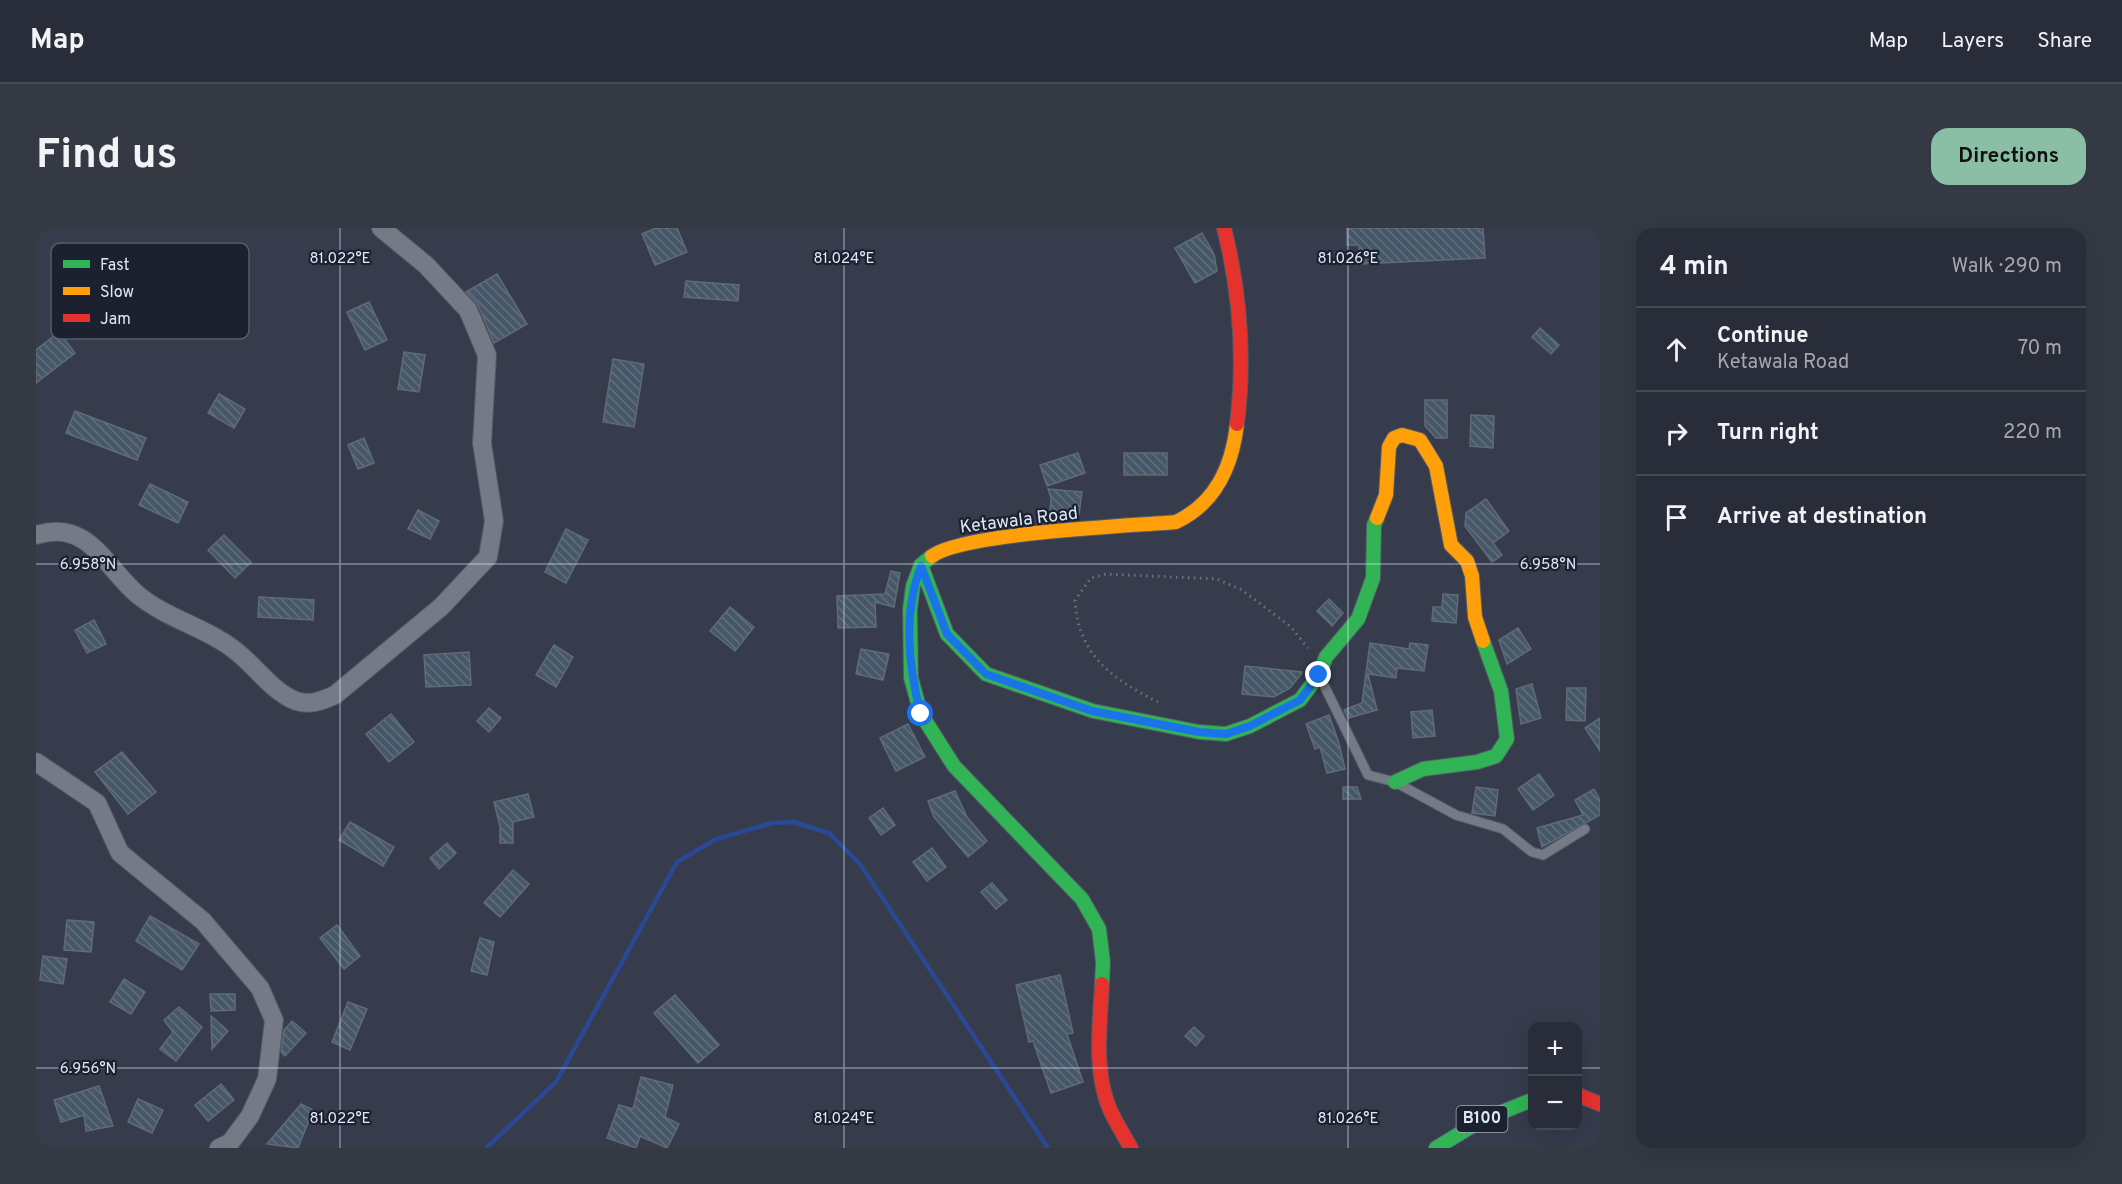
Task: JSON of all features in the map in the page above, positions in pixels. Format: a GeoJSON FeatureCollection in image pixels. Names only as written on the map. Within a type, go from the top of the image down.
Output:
{"type":"FeatureCollection","features":[{"type":"Feature","properties":{"kind":"main road","name":"Ketawala Road"},"geometry":{"type":"LineString","coordinates":[[921,566],[938,552],[976,541],[1176,522],[1198,512],[1217,490],[1232,456],[1242,403],[1238,314],[1229,243],[1224,228]]}},
{"type":"Feature","properties":{"kind":"main road"},"geometry":{"type":"LineString","coordinates":[[921,566],[947,634],[986,674],[1092,711],[1199,732],[1226,734],[1250,726],[1300,700],[1319,675],[1326,657],[1358,619],[1373,578],[1374,525],[1386,495],[1389,447],[1394,438],[1402,435],[1420,440],[1436,466],[1451,545],[1467,561],[1472,576],[1475,617],[1501,691],[1508,739],[1496,756],[1478,762],[1423,769],[1395,782]]}},
{"type":"Feature","properties":{"kind":"main road"},"geometry":{"type":"LineString","coordinates":[[921,566],[913,586],[910,609],[911,678],[921,714],[954,766],[1082,899],[1093,914],[1102,946],[1099,1047],[1102,1080],[1110,1110],[1131,1148]]}},
{"type":"Feature","properties":{"kind":"main road"},"geometry":{"type":"LineString","coordinates":[[1582,1097],[1600,1104]]}},
{"type":"Feature","properties":{"kind":"main road","name":"B100"},"geometry":{"type":"LineString","coordinates":[[1436,1148],[1472,1123],[1504,1108],[1528,1101]]}},
{"type":"Feature","properties":{"kind":"street"},"geometry":{"type":"LineString","coordinates":[[36,535],[52,530],[70,532],[92,545],[138,595],[235,650],[281,693],[298,702],[316,703],[335,694],[441,607],[488,557],[494,521],[482,443],[487,355],[468,310],[426,265],[381,228]]}},
{"type":"Feature","properties":{"kind":"street"},"geometry":{"type":"LineString","coordinates":[[36,762],[97,803],[120,853],[203,921],[260,988],[274,1020],[267,1078],[250,1116],[230,1143],[219,1148]]}},
{"type":"Feature","properties":{"kind":"lane"},"geometry":{"type":"LineString","coordinates":[[1319,675],[1368,775],[1395,782],[1456,815],[1503,830],[1532,852],[1543,855],[1585,830]]}},
{"type":"Feature","properties":{"kind":"path"},"geometry":{"type":"LineString","coordinates":[[1162,704],[1123,685],[1103,668],[1080,634],[1075,600],[1091,578],[1106,574],[1217,579],[1242,590],[1291,627],[1307,647],[1326,657]]}},
{"type":"Feature","properties":{"kind":"building"},"geometry":{"type":"Polygon","coordinates":[[[656,228],[677,228],[687,252],[655,265],[642,234],[656,228]]]}},
{"type":"Feature","properties":{"kind":"building"},"geometry":{"type":"Polygon","coordinates":[[[1347,228],[1483,228],[1485,258],[1360,264],[1359,245],[1347,245],[1347,228]]]}},
{"type":"Feature","properties":{"kind":"building"},"geometry":{"type":"Polygon","coordinates":[[[1202,233],[1214,254],[1217,271],[1195,283],[1175,248],[1202,233]]]}},
{"type":"Feature","properties":{"kind":"building"},"geometry":{"type":"Polygon","coordinates":[[[497,274],[527,324],[494,343],[478,305],[466,292],[497,274]]]}},
{"type":"Feature","properties":{"kind":"building"},"geometry":{"type":"Polygon","coordinates":[[[686,281],[739,285],[738,301],[684,297],[686,281]]]}},
{"type":"Feature","properties":{"kind":"building"},"geometry":{"type":"Polygon","coordinates":[[[369,302],[387,340],[365,350],[347,312],[369,302]]]}},
{"type":"Feature","properties":{"kind":"building"},"geometry":{"type":"Polygon","coordinates":[[[1540,328],[1559,345],[1551,354],[1532,337],[1540,328]]]}},
{"type":"Feature","properties":{"kind":"building"},"geometry":{"type":"Polygon","coordinates":[[[51,338],[64,339],[75,353],[36,383],[36,350],[51,338]]]}},
{"type":"Feature","properties":{"kind":"building"},"geometry":{"type":"Polygon","coordinates":[[[404,352],[425,355],[419,392],[398,389],[404,352]]]}},
{"type":"Feature","properties":{"kind":"building"},"geometry":{"type":"Polygon","coordinates":[[[613,359],[644,364],[634,427],[603,422],[613,359]]]}},
{"type":"Feature","properties":{"kind":"building"},"geometry":{"type":"Polygon","coordinates":[[[219,394],[245,409],[234,428],[208,413],[219,394]]]}},
{"type":"Feature","properties":{"kind":"building"},"geometry":{"type":"Polygon","coordinates":[[[1425,400],[1447,400],[1447,438],[1436,438],[1425,426],[1425,400]]]}},
{"type":"Feature","properties":{"kind":"building"},"geometry":{"type":"Polygon","coordinates":[[[75,411],[146,438],[137,460],[66,433],[75,411]]]}},
{"type":"Feature","properties":{"kind":"building"},"geometry":{"type":"Polygon","coordinates":[[[1471,415],[1494,416],[1493,448],[1470,446],[1471,415]]]}},
{"type":"Feature","properties":{"kind":"building"},"geometry":{"type":"Polygon","coordinates":[[[364,438],[374,463],[358,469],[348,445],[364,438]]]}},
{"type":"Feature","properties":{"kind":"building"},"geometry":{"type":"Polygon","coordinates":[[[1078,453],[1085,473],[1047,486],[1040,465],[1078,453]]]}},
{"type":"Feature","properties":{"kind":"building"},"geometry":{"type":"Polygon","coordinates":[[[1124,453],[1167,453],[1167,475],[1124,475],[1124,453]]]}},
{"type":"Feature","properties":{"kind":"building"},"geometry":{"type":"Polygon","coordinates":[[[150,484],[188,502],[178,523],[139,505],[150,484]]]}},
{"type":"Feature","properties":{"kind":"building"},"geometry":{"type":"Polygon","coordinates":[[[1048,489],[1082,492],[1079,514],[1050,511],[1051,498],[1048,489]]]}},
{"type":"Feature","properties":{"kind":"building"},"geometry":{"type":"Polygon","coordinates":[[[1486,499],[1509,531],[1493,543],[1502,555],[1492,562],[1465,526],[1466,513],[1486,499]]]}},
{"type":"Feature","properties":{"kind":"building"},"geometry":{"type":"Polygon","coordinates":[[[418,510],[439,521],[430,539],[408,529],[418,510]]]}},
{"type":"Feature","properties":{"kind":"building"},"geometry":{"type":"Polygon","coordinates":[[[566,529],[588,540],[566,583],[545,572],[566,529]]]}},
{"type":"Feature","properties":{"kind":"building"},"geometry":{"type":"Polygon","coordinates":[[[224,535],[251,562],[235,578],[208,550],[224,535]]]}},
{"type":"Feature","properties":{"kind":"building"},"geometry":{"type":"Polygon","coordinates":[[[891,571],[900,573],[894,607],[875,602],[876,627],[838,628],[837,596],[885,594],[891,571]]]}},
{"type":"Feature","properties":{"kind":"building"},"geometry":{"type":"Polygon","coordinates":[[[1443,594],[1458,595],[1456,623],[1432,621],[1433,607],[1442,607],[1443,594]]]}},
{"type":"Feature","properties":{"kind":"building"},"geometry":{"type":"Polygon","coordinates":[[[259,597],[314,600],[313,620],[258,617],[259,597]]]}},
{"type":"Feature","properties":{"kind":"building"},"geometry":{"type":"Polygon","coordinates":[[[1329,599],[1343,613],[1332,626],[1317,611],[1329,599]]]}},
{"type":"Feature","properties":{"kind":"building"},"geometry":{"type":"Polygon","coordinates":[[[730,607],[754,627],[735,651],[710,631],[730,607]]]}},
{"type":"Feature","properties":{"kind":"building"},"geometry":{"type":"Polygon","coordinates":[[[94,620],[106,644],[87,653],[75,630],[94,620]]]}},
{"type":"Feature","properties":{"kind":"building"},"geometry":{"type":"Polygon","coordinates":[[[1518,628],[1531,649],[1507,664],[1499,640],[1518,628]]]}},
{"type":"Feature","properties":{"kind":"building"},"geometry":{"type":"Polygon","coordinates":[[[1370,643],[1409,649],[1410,643],[1428,645],[1424,671],[1397,668],[1396,678],[1368,674],[1377,710],[1348,718],[1344,710],[1362,703],[1370,643]]]}},
{"type":"Feature","properties":{"kind":"building"},"geometry":{"type":"Polygon","coordinates":[[[554,645],[573,657],[556,687],[536,675],[554,645]]]}},
{"type":"Feature","properties":{"kind":"building"},"geometry":{"type":"Polygon","coordinates":[[[861,649],[889,654],[883,680],[856,674],[861,649]]]}},
{"type":"Feature","properties":{"kind":"building"},"geometry":{"type":"Polygon","coordinates":[[[469,652],[471,685],[426,687],[424,655],[469,652]]]}},
{"type":"Feature","properties":{"kind":"building"},"geometry":{"type":"Polygon","coordinates":[[[1245,666],[1302,673],[1290,688],[1274,697],[1242,694],[1245,666]]]}},
{"type":"Feature","properties":{"kind":"building"},"geometry":{"type":"Polygon","coordinates":[[[1532,684],[1541,718],[1521,724],[1516,689],[1532,684]]]}},
{"type":"Feature","properties":{"kind":"building"},"geometry":{"type":"Polygon","coordinates":[[[1567,688],[1586,688],[1585,721],[1566,720],[1567,688]]]}},
{"type":"Feature","properties":{"kind":"building"},"geometry":{"type":"Polygon","coordinates":[[[489,708],[501,718],[489,732],[477,721],[489,708]]]}},
{"type":"Feature","properties":{"kind":"building"},"geometry":{"type":"Polygon","coordinates":[[[1432,710],[1435,736],[1413,738],[1411,712],[1432,710]]]}},
{"type":"Feature","properties":{"kind":"building"},"geometry":{"type":"Polygon","coordinates":[[[391,714],[414,742],[389,762],[366,734],[391,714]]]}},
{"type":"Feature","properties":{"kind":"building"},"geometry":{"type":"Polygon","coordinates":[[[1329,715],[1345,769],[1327,773],[1320,747],[1315,749],[1306,724],[1329,715]]]}},
{"type":"Feature","properties":{"kind":"building"},"geometry":{"type":"Polygon","coordinates":[[[1600,718],[1600,751],[1585,728],[1600,718]]]}},
{"type":"Feature","properties":{"kind":"building"},"geometry":{"type":"Polygon","coordinates":[[[908,724],[925,757],[896,771],[880,738],[908,724]]]}},
{"type":"Feature","properties":{"kind":"building"},"geometry":{"type":"Polygon","coordinates":[[[122,752],[156,792],[128,814],[95,772],[122,752]]]}},
{"type":"Feature","properties":{"kind":"building"},"geometry":{"type":"Polygon","coordinates":[[[1539,774],[1554,795],[1533,810],[1518,789],[1539,774]]]}},
{"type":"Feature","properties":{"kind":"building"},"geometry":{"type":"Polygon","coordinates":[[[1343,787],[1357,787],[1361,799],[1343,799],[1343,787]]]}},
{"type":"Feature","properties":{"kind":"building"},"geometry":{"type":"Polygon","coordinates":[[[1476,787],[1498,790],[1495,816],[1472,813],[1476,787]]]}},
{"type":"Feature","properties":{"kind":"building"},"geometry":{"type":"Polygon","coordinates":[[[1594,789],[1600,800],[1600,815],[1542,847],[1537,828],[1583,815],[1575,800],[1594,789]]]}},
{"type":"Feature","properties":{"kind":"building"},"geometry":{"type":"Polygon","coordinates":[[[955,791],[967,817],[987,841],[968,857],[934,817],[928,801],[955,791]]]}},
{"type":"Feature","properties":{"kind":"building"},"geometry":{"type":"Polygon","coordinates":[[[528,794],[534,817],[513,822],[513,843],[500,843],[500,827],[494,802],[528,794]]]}},
{"type":"Feature","properties":{"kind":"building"},"geometry":{"type":"Polygon","coordinates":[[[883,808],[895,825],[881,835],[869,818],[883,808]]]}},
{"type":"Feature","properties":{"kind":"building"},"geometry":{"type":"Polygon","coordinates":[[[350,822],[394,847],[383,866],[339,840],[350,822]]]}},
{"type":"Feature","properties":{"kind":"building"},"geometry":{"type":"Polygon","coordinates":[[[447,843],[456,853],[439,869],[430,858],[447,843]]]}},
{"type":"Feature","properties":{"kind":"building"},"geometry":{"type":"Polygon","coordinates":[[[932,848],[946,867],[927,881],[913,862],[932,848]]]}},
{"type":"Feature","properties":{"kind":"building"},"geometry":{"type":"Polygon","coordinates":[[[513,870],[529,884],[500,917],[484,903],[513,870]]]}},
{"type":"Feature","properties":{"kind":"building"},"geometry":{"type":"Polygon","coordinates":[[[992,883],[1007,900],[996,909],[981,892],[992,883]]]}},
{"type":"Feature","properties":{"kind":"building"},"geometry":{"type":"Polygon","coordinates":[[[150,916],[199,944],[182,970],[136,941],[150,916]]]}},
{"type":"Feature","properties":{"kind":"building"},"geometry":{"type":"Polygon","coordinates":[[[67,920],[94,922],[91,952],[64,950],[67,920]]]}},
{"type":"Feature","properties":{"kind":"building"},"geometry":{"type":"Polygon","coordinates":[[[337,925],[360,956],[344,969],[320,938],[337,925]]]}},
{"type":"Feature","properties":{"kind":"building"},"geometry":{"type":"Polygon","coordinates":[[[480,938],[494,942],[487,975],[471,971],[480,938]]]}},
{"type":"Feature","properties":{"kind":"building"},"geometry":{"type":"Polygon","coordinates":[[[43,956],[67,959],[63,984],[40,980],[43,956]]]}},
{"type":"Feature","properties":{"kind":"building"},"geometry":{"type":"Polygon","coordinates":[[[1060,975],[1073,1033],[1067,1034],[1083,1082],[1051,1093],[1033,1041],[1029,1042],[1016,985],[1060,975]]]}},
{"type":"Feature","properties":{"kind":"building"},"geometry":{"type":"Polygon","coordinates":[[[124,979],[145,992],[131,1014],[110,1002],[124,979]]]}},
{"type":"Feature","properties":{"kind":"building"},"geometry":{"type":"Polygon","coordinates":[[[210,994],[235,994],[235,1010],[211,1011],[210,994]]]}},
{"type":"Feature","properties":{"kind":"building"},"geometry":{"type":"Polygon","coordinates":[[[675,995],[719,1045],[698,1063],[654,1013],[675,995]]]}},
{"type":"Feature","properties":{"kind":"building"},"geometry":{"type":"Polygon","coordinates":[[[348,1002],[367,1009],[350,1050],[332,1042],[348,1002]]]}},
{"type":"Feature","properties":{"kind":"building"},"geometry":{"type":"Polygon","coordinates":[[[179,1007],[202,1027],[176,1061],[160,1049],[173,1032],[164,1020],[179,1007]]]}},
{"type":"Feature","properties":{"kind":"building"},"geometry":{"type":"Polygon","coordinates":[[[211,1016],[228,1031],[212,1049],[211,1016]]]}},
{"type":"Feature","properties":{"kind":"building"},"geometry":{"type":"Polygon","coordinates":[[[292,1021],[306,1033],[285,1056],[281,1052],[284,1030],[292,1021]]]}},
{"type":"Feature","properties":{"kind":"building"},"geometry":{"type":"Polygon","coordinates":[[[1194,1027],[1204,1036],[1196,1046],[1185,1036],[1194,1027]]]}},
{"type":"Feature","properties":{"kind":"building"},"geometry":{"type":"Polygon","coordinates":[[[641,1077],[673,1085],[665,1117],[679,1124],[667,1148],[640,1136],[636,1148],[607,1138],[619,1105],[633,1109],[641,1077]]]}},
{"type":"Feature","properties":{"kind":"building"},"geometry":{"type":"Polygon","coordinates":[[[221,1084],[234,1100],[208,1121],[195,1105],[221,1084]]]}},
{"type":"Feature","properties":{"kind":"building"},"geometry":{"type":"Polygon","coordinates":[[[99,1086],[113,1126],[86,1131],[84,1115],[61,1122],[54,1100],[99,1086]]]}},
{"type":"Feature","properties":{"kind":"building"},"geometry":{"type":"Polygon","coordinates":[[[138,1099],[163,1110],[152,1133],[128,1122],[138,1099]]]}},
{"type":"Feature","properties":{"kind":"building"},"geometry":{"type":"Polygon","coordinates":[[[301,1104],[313,1110],[298,1148],[267,1144],[301,1104]]]}},
{"type":"Feature","properties":{"kind":"waterway"},"geometry":{"type":"LineString","coordinates":[[486,1148],[556,1082],[677,862],[716,839],[772,823],[794,822],[829,833],[860,864],[1048,1148]]}},
{"type":"Feature","properties":{"kind":"traffic: fast"},"geometry":{"type":"LineString","coordinates":[[921,565],[947,634],[986,674],[1093,711],[1199,732],[1226,734],[1250,726],[1300,700],[1319,675],[1326,657],[1358,619],[1373,578],[1374,525],[1377,518]]}},
{"type":"Feature","properties":{"kind":"traffic: fast"},"geometry":{"type":"LineString","coordinates":[[932,556],[921,565],[913,586],[910,609],[911,678],[921,714],[954,766],[1082,899],[1099,929],[1103,962],[1102,984]]}},
{"type":"Feature","properties":{"kind":"traffic: fast"},"geometry":{"type":"LineString","coordinates":[[1395,782],[1423,769],[1477,762],[1496,756],[1507,739],[1501,691],[1483,641]]}},
{"type":"Feature","properties":{"kind":"traffic: fast"},"geometry":{"type":"LineString","coordinates":[[1436,1148],[1482,1120],[1528,1102]]}},
{"type":"Feature","properties":{"kind":"traffic: slow"},"geometry":{"type":"LineString","coordinates":[[932,556],[949,548],[1010,536],[1176,522],[1202,505],[1220,482],[1231,455],[1237,424]]}},
{"type":"Feature","properties":{"kind":"traffic: slow"},"geometry":{"type":"LineString","coordinates":[[1377,518],[1386,495],[1389,447],[1394,438],[1402,435],[1420,440],[1436,466],[1451,545],[1467,561],[1472,576],[1475,617],[1483,641]]}},
{"type":"Feature","properties":{"kind":"traffic: jam"},"geometry":{"type":"LineString","coordinates":[[1224,228],[1234,276],[1240,326],[1241,375],[1237,424]]}},
{"type":"Feature","properties":{"kind":"traffic: jam"},"geometry":{"type":"LineString","coordinates":[[1102,984],[1099,1032],[1102,1081],[1111,1112],[1131,1148]]}},
{"type":"Feature","properties":{"kind":"traffic: jam"},"geometry":{"type":"LineString","coordinates":[[1582,1097],[1600,1104]]}},
{"type":"Feature","properties":{"kind":"route"},"geometry":{"type":"LineString","coordinates":[[921,714],[911,678],[910,609],[913,586],[921,566],[947,634],[986,674],[1092,711],[1199,732],[1226,734],[1250,726],[1300,700],[1319,675]]}}]}
